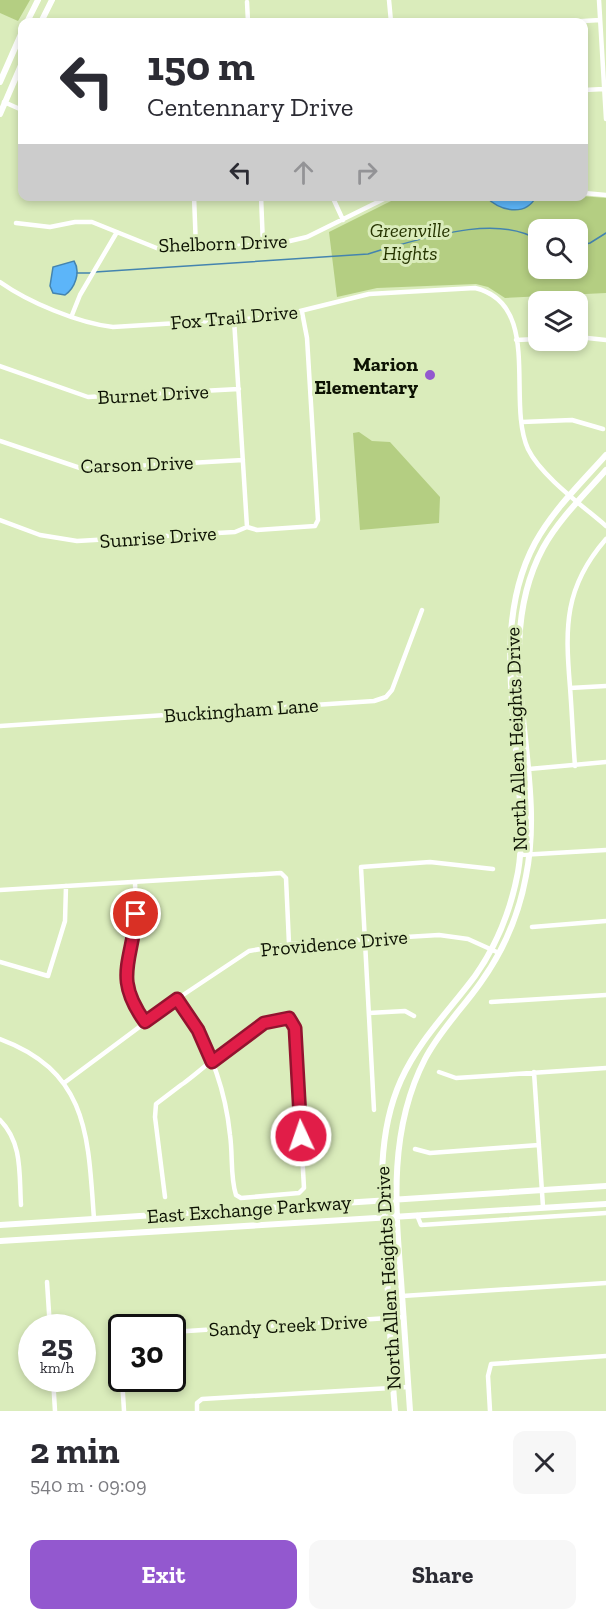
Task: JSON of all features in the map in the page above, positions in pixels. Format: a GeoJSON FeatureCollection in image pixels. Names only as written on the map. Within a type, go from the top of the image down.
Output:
{"type":"FeatureCollection","features":[{"type":"Feature","properties":{"kind":"main road"},"geometry":{"type":"LineString","coordinates":[[29,18],[38,0]]}},
{"type":"Feature","properties":{"kind":"main road"},"geometry":{"type":"LineString","coordinates":[[43,18],[52,0]]}},
{"type":"Feature","properties":{"kind":"main road"},"geometry":{"type":"LineString","coordinates":[[0,82],[18,42]]}},
{"type":"Feature","properties":{"kind":"main road"},"geometry":{"type":"LineString","coordinates":[[0,114],[2,102],[18,71]]}},
{"type":"Feature","properties":{"kind":"main road","name":"North Allen Heights Drive"},"geometry":{"type":"LineString","coordinates":[[395,1411],[382,1201],[384,1139],[400,1082],[429,1031],[471,981],[492,948],[508,909],[520,855],[518,770],[510,652],[512,609],[525,566],[535,543],[571,495],[606,456]]}},
{"type":"Feature","properties":{"kind":"main road","name":"North Allen Heights Drive"},"geometry":{"type":"LineString","coordinates":[[410,1411],[396,1216],[398,1141],[413,1086],[438,1037],[482,981],[500,953],[517,912],[530,855],[528,769],[520,653],[522,610],[533,569],[543,547],[606,470]]}},
{"type":"Feature","properties":{"kind":"main road","name":"East Exchange Parkway"},"geometry":{"type":"LineString","coordinates":[[0,1225],[606,1186]]}},
{"type":"Feature","properties":{"kind":"main road","name":"East Exchange Parkway"},"geometry":{"type":"LineString","coordinates":[[0,1241],[606,1204]]}},
{"type":"Feature","properties":{"kind":"main road"},"geometry":{"type":"LineString","coordinates":[[267,1208],[268,1224]]}},
{"type":"Feature","properties":{"kind":"main road"},"geometry":{"type":"LineString","coordinates":[[238,1210],[239,1226]]}},
{"type":"Feature","properties":{"kind":"main road"},"geometry":{"type":"LineString","coordinates":[[94,1219],[95,1235]]}},
{"type":"Feature","properties":{"kind":"street"},"geometry":{"type":"LineString","coordinates":[[389,0],[391,18]]}},
{"type":"Feature","properties":{"kind":"street"},"geometry":{"type":"LineString","coordinates":[[599,0],[606,119]]}},
{"type":"Feature","properties":{"kind":"street"},"geometry":{"type":"LineString","coordinates":[[247,2],[248,18]]}},
{"type":"Feature","properties":{"kind":"street"},"geometry":{"type":"LineString","coordinates":[[588,21],[600,20]]}},
{"type":"Feature","properties":{"kind":"street"},"geometry":{"type":"LineString","coordinates":[[588,90],[604,89]]}},
{"type":"Feature","properties":{"kind":"street"},"geometry":{"type":"LineString","coordinates":[[2,102],[18,108]]}},
{"type":"Feature","properties":{"kind":"street"},"geometry":{"type":"LineString","coordinates":[[588,193],[606,195]]}},
{"type":"Feature","properties":{"kind":"street"},"geometry":{"type":"LineString","coordinates":[[194,201],[196,248]]}},
{"type":"Feature","properties":{"kind":"street"},"geometry":{"type":"LineString","coordinates":[[261,201],[263,245]]}},
{"type":"Feature","properties":{"kind":"street"},"geometry":{"type":"LineString","coordinates":[[334,201],[343,220]]}},
{"type":"Feature","properties":{"kind":"street","name":"Shelborn Drive"},"geometry":{"type":"LineString","coordinates":[[16,223],[50,227],[75,222],[92,222],[159,249],[263,245],[307,237],[380,201]]}},
{"type":"Feature","properties":{"kind":"street"},"geometry":{"type":"LineString","coordinates":[[72,315],[87,283],[117,232]]}},
{"type":"Feature","properties":{"kind":"street","name":"Fox Trail Drive"},"geometry":{"type":"LineString","coordinates":[[0,282],[24,297],[113,327],[276,317],[380,292],[475,288],[487,291],[503,302],[512,316],[522,422],[525,441],[532,456],[578,502],[606,526]]}},
{"type":"Feature","properties":{"kind":"street","name":"Sunrise Drive"},"geometry":{"type":"LineString","coordinates":[[0,520],[40,535],[76,541],[235,532],[247,527],[257,530],[317,524],[307,338],[302,312]]}},
{"type":"Feature","properties":{"kind":"street"},"geometry":{"type":"LineString","coordinates":[[234,319],[247,527]]}},
{"type":"Feature","properties":{"kind":"street"},"geometry":{"type":"LineString","coordinates":[[588,338],[606,340]]}},
{"type":"Feature","properties":{"kind":"street"},"geometry":{"type":"LineString","coordinates":[[516,340],[528,339]]}},
{"type":"Feature","properties":{"kind":"street","name":"Burnet Drive"},"geometry":{"type":"LineString","coordinates":[[0,366],[94,398],[239,389]]}},
{"type":"Feature","properties":{"kind":"street"},"geometry":{"type":"LineString","coordinates":[[522,422],[572,420],[603,429]]}},
{"type":"Feature","properties":{"kind":"street","name":"Carson Drive"},"geometry":{"type":"LineString","coordinates":[[0,441],[78,468],[243,460]]}},
{"type":"Feature","properties":{"kind":"street"},"geometry":{"type":"LineString","coordinates":[[575,766],[567,639],[570,606],[583,570],[606,539]]}},
{"type":"Feature","properties":{"kind":"street","name":"Buckingham Lane"},"geometry":{"type":"LineString","coordinates":[[0,726],[374,701],[386,697],[392,690],[423,610]]}},
{"type":"Feature","properties":{"kind":"street"},"geometry":{"type":"LineString","coordinates":[[570,688],[606,686]]}},
{"type":"Feature","properties":{"kind":"street"},"geometry":{"type":"LineString","coordinates":[[518,770],[606,762]]}},
{"type":"Feature","properties":{"kind":"street"},"geometry":{"type":"LineString","coordinates":[[520,855],[606,850]]}},
{"type":"Feature","properties":{"kind":"street"},"geometry":{"type":"LineString","coordinates":[[374,1110],[361,867],[440,862],[493,869]]}},
{"type":"Feature","properties":{"kind":"street"},"geometry":{"type":"LineString","coordinates":[[0,890],[281,873],[286,878],[289,944]]}},
{"type":"Feature","properties":{"kind":"street"},"geometry":{"type":"LineString","coordinates":[[135,882],[136,914],[126,969],[126,984],[128,994],[145,1022]]}},
{"type":"Feature","properties":{"kind":"street"},"geometry":{"type":"LineString","coordinates":[[0,962],[48,976],[65,921],[66,886]]}},
{"type":"Feature","properties":{"kind":"street"},"geometry":{"type":"LineString","coordinates":[[532,927],[606,921]]}},
{"type":"Feature","properties":{"kind":"street","name":"Providence Drive"},"geometry":{"type":"LineString","coordinates":[[64,1083],[177,999],[249,951],[289,944],[439,935],[468,939],[500,953]]}},
{"type":"Feature","properties":{"kind":"street"},"geometry":{"type":"LineString","coordinates":[[491,1002],[606,995]]}},
{"type":"Feature","properties":{"kind":"street"},"geometry":{"type":"LineString","coordinates":[[165,1197],[156,1104],[212,1062],[264,1023],[289,1018],[295,1028],[296,1040],[303,1191],[237,1197],[225,1097],[212,1062],[198,1030],[177,999]]}},
{"type":"Feature","properties":{"kind":"street"},"geometry":{"type":"LineString","coordinates":[[369,1013],[405,1011],[414,1016]]}},
{"type":"Feature","properties":{"kind":"street"},"geometry":{"type":"LineString","coordinates":[[0,1039],[31,1053],[64,1083],[77,1105],[86,1129],[94,1219]]}},
{"type":"Feature","properties":{"kind":"street"},"geometry":{"type":"LineString","coordinates":[[439,1072],[456,1078],[606,1068]]}},
{"type":"Feature","properties":{"kind":"street"},"geometry":{"type":"LineString","coordinates":[[534,1072],[543,1207]]}},
{"type":"Feature","properties":{"kind":"street"},"geometry":{"type":"LineString","coordinates":[[0,1120],[8,1128],[18,1151],[21,1205]]}},
{"type":"Feature","properties":{"kind":"street"},"geometry":{"type":"LineString","coordinates":[[415,1149],[430,1153],[539,1144]]}},
{"type":"Feature","properties":{"kind":"street","name":"East Exchange Parkway"},"geometry":{"type":"LineString","coordinates":[[417,1215],[421,1225],[606,1213]]}},
{"type":"Feature","properties":{"kind":"street"},"geometry":{"type":"LineString","coordinates":[[47,1282],[49,1314]]}},
{"type":"Feature","properties":{"kind":"street"},"geometry":{"type":"LineString","coordinates":[[402,1296],[606,1283]]}},
{"type":"Feature","properties":{"kind":"street","name":"Sandy Creek Drive"},"geometry":{"type":"LineString","coordinates":[[186,1331],[404,1317]]}},
{"type":"Feature","properties":{"kind":"street"},"geometry":{"type":"LineString","coordinates":[[490,1411],[488,1376],[491,1364],[606,1356]]}},
{"type":"Feature","properties":{"kind":"street"},"geometry":{"type":"LineString","coordinates":[[197,1411],[197,1403],[202,1399],[408,1387]]}},
{"type":"Feature","properties":{"kind":"street"},"geometry":{"type":"LineString","coordinates":[[54,1392],[55,1411]]}},
{"type":"Feature","properties":{"kind":"street"},"geometry":{"type":"LineString","coordinates":[[123,1392],[124,1411]]}},
{"type":"Feature","properties":{"kind":"green space"},"geometry":{"type":"Polygon","coordinates":[[[0,0],[30,0],[18,21],[0,13],[0,0]]]}},
{"type":"Feature","properties":{"kind":"green space","name":"Greenville Hights"},"geometry":{"type":"Polygon","coordinates":[[[588,197],[606,198],[606,293],[528,291],[528,297],[505,298],[488,287],[476,284],[377,288],[337,297],[329,232],[391,201],[588,201],[588,197]]]}},
{"type":"Feature","properties":{"kind":"green space"},"geometry":{"type":"Polygon","coordinates":[[[359,432],[372,441],[390,442],[440,497],[439,523],[360,530],[353,433],[359,432]]]}},
{"type":"Feature","properties":{"kind":"water"},"geometry":{"type":"Polygon","coordinates":[[[533,201],[526,207],[512,210],[492,202],[533,201]]]}},
{"type":"Feature","properties":{"kind":"water"},"geometry":{"type":"Polygon","coordinates":[[[74,261],[77,275],[72,288],[65,295],[53,293],[50,286],[53,267],[74,261]]]}},
{"type":"Feature","properties":{"kind":"waterway"},"geometry":{"type":"LineString","coordinates":[[388,248],[424,238],[485,228],[504,229],[528,236]]}},
{"type":"Feature","properties":{"kind":"waterway"},"geometry":{"type":"LineString","coordinates":[[588,244],[606,233]]}},
{"type":"Feature","properties":{"kind":"waterway"},"geometry":{"type":"LineString","coordinates":[[95,272],[368,254],[384,249]]}},
{"type":"Feature","properties":{"kind":"waterway"},"geometry":{"type":"LineString","coordinates":[[77,273],[91,273]]}},
{"type":"Feature","properties":{"kind":"place","name":"Marion Elementary"},"geometry":{"type":"Point","coordinates":[430,375]}},
{"type":"Feature","properties":{"kind":"route"},"geometry":{"type":"LineString","coordinates":[[136,914],[135,930],[126,969],[126,984],[135,1008],[145,1022],[177,999],[198,1030],[212,1062],[264,1023],[274,1019],[289,1018],[295,1028],[301,1136]]}}]}
